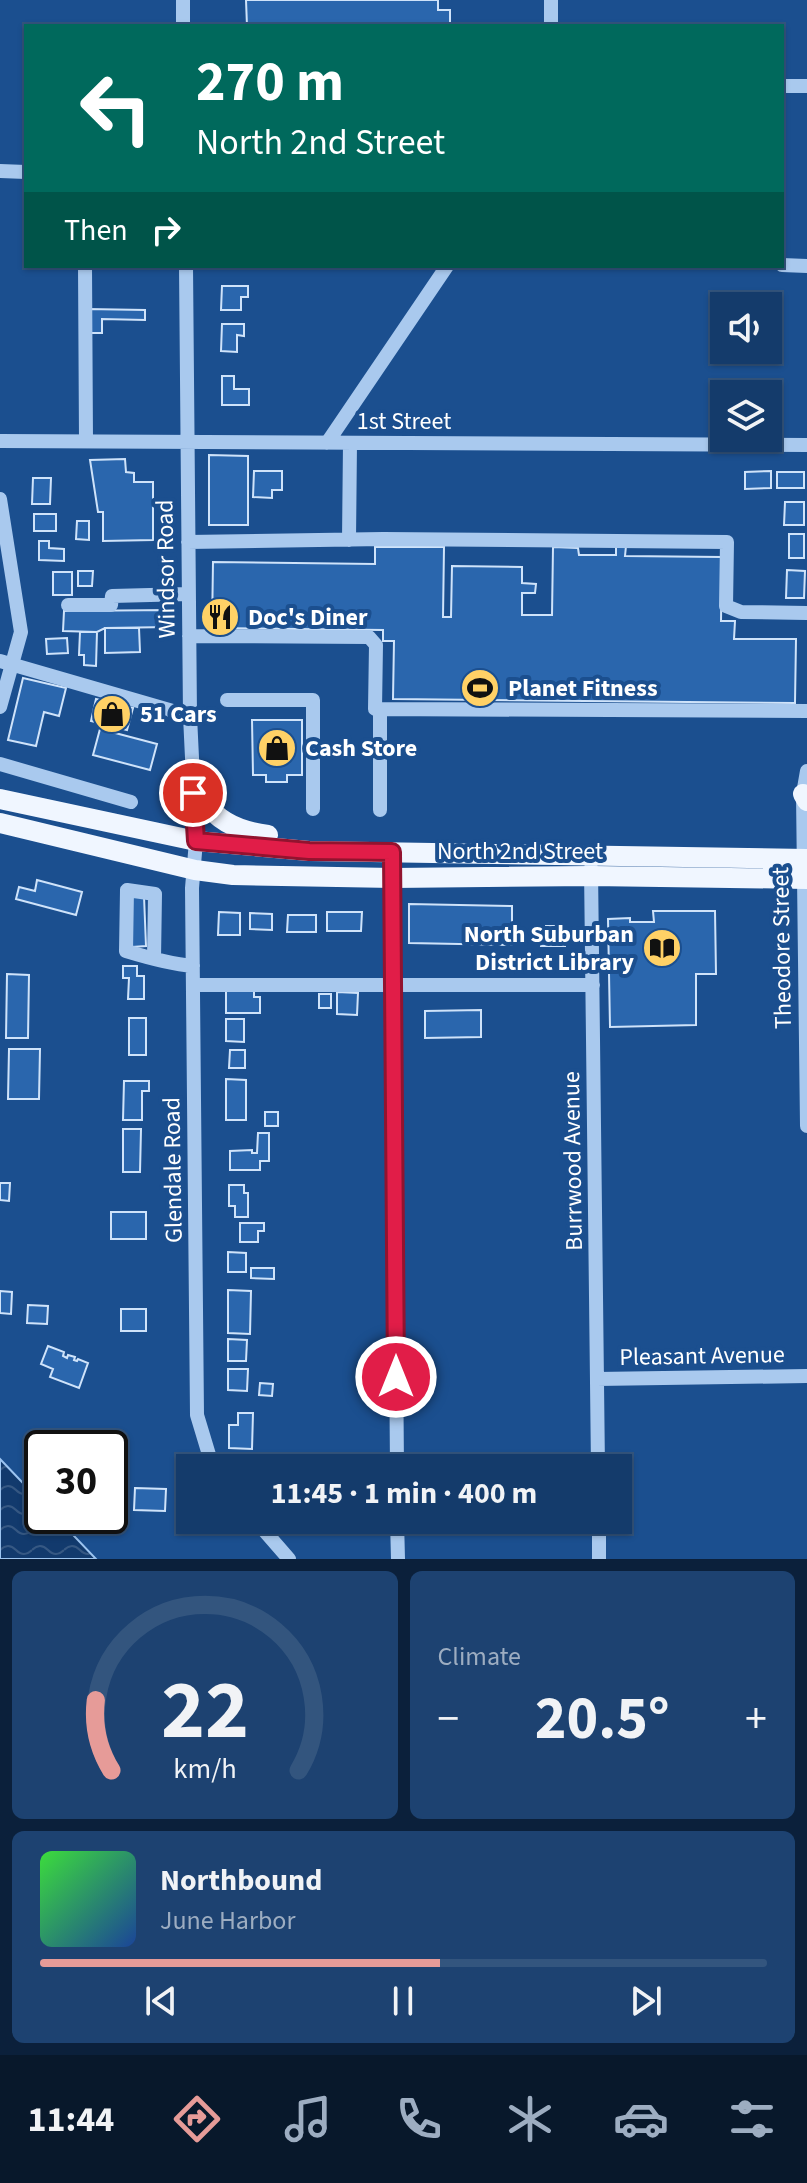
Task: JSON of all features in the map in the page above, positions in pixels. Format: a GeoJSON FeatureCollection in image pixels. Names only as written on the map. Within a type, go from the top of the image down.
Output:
{"type":"FeatureCollection","features":[{"type":"Feature","properties":{"kind":"main road"},"geometry":{"type":"LineString","coordinates":[[191,769],[208,806],[232,826],[280,837],[309,851]]}},
{"type":"Feature","properties":{"kind":"main road","name":"North 2nd Street"},"geometry":{"type":"LineString","coordinates":[[0,799],[196,841],[309,851],[591,854],[805,869]]}},
{"type":"Feature","properties":{"kind":"main road","name":"North 2nd Street"},"geometry":{"type":"LineString","coordinates":[[0,823],[195,870],[233,875],[393,878],[592,876],[805,869]]}},
{"type":"Feature","properties":{"kind":"street"},"geometry":{"type":"LineString","coordinates":[[183,0],[183,24]]}},
{"type":"Feature","properties":{"kind":"street"},"geometry":{"type":"LineString","coordinates":[[551,0],[551,24]]}},
{"type":"Feature","properties":{"kind":"street"},"geometry":{"type":"LineString","coordinates":[[784,86],[807,86]]}},
{"type":"Feature","properties":{"kind":"street"},"geometry":{"type":"LineString","coordinates":[[0,171],[24,172]]}},
{"type":"Feature","properties":{"kind":"street"},"geometry":{"type":"LineString","coordinates":[[784,265],[807,266]]}},
{"type":"Feature","properties":{"kind":"street"},"geometry":{"type":"LineString","coordinates":[[85,268],[86,441]]}},
{"type":"Feature","properties":{"kind":"street","name":"Windsor Road"},"geometry":{"type":"LineString","coordinates":[[186,268],[188,594],[195,870]]}},
{"type":"Feature","properties":{"kind":"street"},"geometry":{"type":"LineString","coordinates":[[327,443],[446,268]]}},
{"type":"Feature","properties":{"kind":"street","name":"1st Street"},"geometry":{"type":"LineString","coordinates":[[0,441],[807,445]]}},
{"type":"Feature","properties":{"kind":"street"},"geometry":{"type":"LineString","coordinates":[[349,540],[350,443]]}},
{"type":"Feature","properties":{"kind":"street"},"geometry":{"type":"LineString","coordinates":[[0,499],[21,632],[6,663],[0,707]]}},
{"type":"Feature","properties":{"kind":"street"},"geometry":{"type":"LineString","coordinates":[[188,542],[727,542],[726,606],[741,612],[807,613]]}},
{"type":"Feature","properties":{"kind":"street"},"geometry":{"type":"LineString","coordinates":[[68,605],[111,605],[112,596],[188,594]]}},
{"type":"Feature","properties":{"kind":"street"},"geometry":{"type":"LineString","coordinates":[[189,636],[369,637],[376,645],[375,709],[807,711]]}},
{"type":"Feature","properties":{"kind":"street"},"geometry":{"type":"LineString","coordinates":[[6,663],[190,716]]}},
{"type":"Feature","properties":{"kind":"street"},"geometry":{"type":"LineString","coordinates":[[227,700],[313,700],[313,809]]}},
{"type":"Feature","properties":{"kind":"street"},"geometry":{"type":"LineString","coordinates":[[380,709],[380,810]]}},
{"type":"Feature","properties":{"kind":"street"},"geometry":{"type":"LineString","coordinates":[[0,764],[131,802]]}},
{"type":"Feature","properties":{"kind":"street","name":"Theodore Street"},"geometry":{"type":"LineString","coordinates":[[807,771],[807,1126]]}},
{"type":"Feature","properties":{"kind":"street"},"geometry":{"type":"LineString","coordinates":[[392,852],[397,1454]]}},
{"type":"Feature","properties":{"kind":"street","name":"Burrwood Avenue"},"geometry":{"type":"LineString","coordinates":[[591,854],[598,1454]]}},
{"type":"Feature","properties":{"kind":"street","name":"Glendale Road"},"geometry":{"type":"LineString","coordinates":[[195,870],[192,888],[197,1415],[209,1454]]}},
{"type":"Feature","properties":{"kind":"street"},"geometry":{"type":"LineString","coordinates":[[154,959],[155,894],[127,890],[126,951],[154,959],[193,966]]}},
{"type":"Feature","properties":{"kind":"street"},"geometry":{"type":"LineString","coordinates":[[193,985],[593,985]]}},
{"type":"Feature","properties":{"kind":"street","name":"Pleasant Avenue"},"geometry":{"type":"LineString","coordinates":[[597,1379],[807,1376]]}},
{"type":"Feature","properties":{"kind":"street"},"geometry":{"type":"LineString","coordinates":[[267,1534],[289,1559]]}},
{"type":"Feature","properties":{"kind":"street"},"geometry":{"type":"LineString","coordinates":[[397,1534],[398,1559]]}},
{"type":"Feature","properties":{"kind":"street"},"geometry":{"type":"LineString","coordinates":[[599,1534],[599,1559]]}},
{"type":"Feature","properties":{"kind":"water"},"geometry":{"type":"Polygon","coordinates":[[[0,1459],[24,1484],[24,1534],[72,1534],[96,1559],[0,1559],[0,1459]]]}},
{"type":"Feature","properties":{"kind":"building"},"geometry":{"type":"Polygon","coordinates":[[[246,0],[438,0],[438,10],[450,10],[450,24],[247,24],[246,0]]]}},
{"type":"Feature","properties":{"kind":"building"},"geometry":{"type":"Polygon","coordinates":[[[222,286],[248,286],[248,297],[241,297],[241,310],[221,310],[222,286]]]}},
{"type":"Feature","properties":{"kind":"building"},"geometry":{"type":"Polygon","coordinates":[[[87,309],[145,310],[145,320],[102,319],[102,333],[87,333],[87,309]]]}},
{"type":"Feature","properties":{"kind":"building"},"geometry":{"type":"Polygon","coordinates":[[[222,324],[244,324],[244,336],[237,335],[237,352],[221,351],[222,324]]]}},
{"type":"Feature","properties":{"kind":"building"},"geometry":{"type":"Polygon","coordinates":[[[222,376],[234,376],[234,389],[249,389],[249,405],[222,405],[222,376]]]}},
{"type":"Feature","properties":{"kind":"building"},"geometry":{"type":"Polygon","coordinates":[[[209,455],[248,456],[248,525],[209,525],[209,455]]]}},
{"type":"Feature","properties":{"kind":"building"},"geometry":{"type":"Polygon","coordinates":[[[125,459],[126,472],[134,473],[134,482],[153,482],[153,540],[103,541],[103,512],[98,512],[90,460],[125,459]]]}},
{"type":"Feature","properties":{"kind":"building"},"geometry":{"type":"Polygon","coordinates":[[[254,471],[282,471],[282,490],[272,490],[272,498],[253,497],[254,471]]]}},
{"type":"Feature","properties":{"kind":"building"},"geometry":{"type":"Polygon","coordinates":[[[771,471],[771,488],[745,489],[745,472],[771,471]]]}},
{"type":"Feature","properties":{"kind":"building"},"geometry":{"type":"Polygon","coordinates":[[[777,472],[804,472],[804,488],[777,488],[777,472]]]}},
{"type":"Feature","properties":{"kind":"building"},"geometry":{"type":"Polygon","coordinates":[[[33,478],[51,478],[50,504],[32,504],[33,478]]]}},
{"type":"Feature","properties":{"kind":"building"},"geometry":{"type":"Polygon","coordinates":[[[785,502],[804,502],[804,525],[784,525],[785,502]]]}},
{"type":"Feature","properties":{"kind":"building"},"geometry":{"type":"Polygon","coordinates":[[[34,514],[56,514],[56,531],[34,531],[34,514]]]}},
{"type":"Feature","properties":{"kind":"building"},"geometry":{"type":"Polygon","coordinates":[[[77,521],[89,521],[89,540],[76,539],[77,521]]]}},
{"type":"Feature","properties":{"kind":"building"},"geometry":{"type":"Polygon","coordinates":[[[789,534],[804,534],[804,558],[789,558],[789,534]]]}},
{"type":"Feature","properties":{"kind":"building"},"geometry":{"type":"Polygon","coordinates":[[[39,541],[49,541],[49,548],[64,549],[64,561],[39,560],[39,541]]]}},
{"type":"Feature","properties":{"kind":"building"},"geometry":{"type":"Polygon","coordinates":[[[616,546],[626,546],[625,556],[722,557],[721,621],[735,621],[734,639],[796,639],[795,703],[393,699],[394,641],[383,641],[383,630],[212,628],[213,562],[375,564],[375,547],[444,547],[443,617],[451,617],[452,566],[522,567],[522,583],[536,584],[535,593],[522,593],[522,615],[552,615],[553,547],[578,548],[579,555],[616,555],[616,546]]]}},
{"type":"Feature","properties":{"kind":"building"},"geometry":{"type":"Polygon","coordinates":[[[787,570],[805,571],[804,598],[786,598],[787,570]]]}},
{"type":"Feature","properties":{"kind":"building"},"geometry":{"type":"Polygon","coordinates":[[[78,571],[93,571],[92,586],[78,586],[78,571]]]}},
{"type":"Feature","properties":{"kind":"building"},"geometry":{"type":"Polygon","coordinates":[[[53,572],[72,572],[72,595],[53,595],[53,572]]]}},
{"type":"Feature","properties":{"kind":"building"},"geometry":{"type":"Polygon","coordinates":[[[170,610],[170,627],[63,631],[64,611],[170,610]]]}},
{"type":"Feature","properties":{"kind":"building"},"geometry":{"type":"Polygon","coordinates":[[[105,628],[139,628],[140,652],[105,653],[105,628]]]}},
{"type":"Feature","properties":{"kind":"building"},"geometry":{"type":"Polygon","coordinates":[[[80,632],[97,632],[96,666],[84,665],[84,655],[79,655],[80,632]]]}},
{"type":"Feature","properties":{"kind":"building"},"geometry":{"type":"Polygon","coordinates":[[[67,638],[68,653],[47,654],[46,639],[67,638]]]}},
{"type":"Feature","properties":{"kind":"building"},"geometry":{"type":"Polygon","coordinates":[[[23,678],[66,688],[59,716],[44,712],[36,746],[8,740],[23,678]]]}},
{"type":"Feature","properties":{"kind":"building","name":"51 Cars"},"geometry":{"type":"Polygon","coordinates":[[[96,699],[133,708],[127,730],[91,721],[96,699]]]}},
{"type":"Feature","properties":{"kind":"building","name":"Cash Store"},"geometry":{"type":"Polygon","coordinates":[[[252,720],[302,720],[302,775],[287,775],[287,782],[266,782],[266,775],[253,775],[252,720]]]}},
{"type":"Feature","properties":{"kind":"building"},"geometry":{"type":"Polygon","coordinates":[[[100,729],[157,744],[150,770],[93,755],[100,729]]]}},
{"type":"Feature","properties":{"kind":"building"},"geometry":{"type":"Polygon","coordinates":[[[37,880],[82,892],[76,915],[16,899],[19,887],[35,891],[37,880]]]}},
{"type":"Feature","properties":{"kind":"building"},"geometry":{"type":"Polygon","coordinates":[[[144,896],[146,946],[132,947],[130,897],[144,896]]]}},
{"type":"Feature","properties":{"kind":"building"},"geometry":{"type":"Polygon","coordinates":[[[409,904],[512,906],[512,945],[409,943],[409,904]]]}},
{"type":"Feature","properties":{"kind":"building","name":"North Suburban District Library"},"geometry":{"type":"Polygon","coordinates":[[[653,911],[715,911],[716,974],[696,974],[696,1025],[610,1027],[608,919],[630,918],[630,922],[654,922],[653,911]]]}},
{"type":"Feature","properties":{"kind":"building"},"geometry":{"type":"Polygon","coordinates":[[[219,912],[240,913],[240,935],[218,935],[219,912]]]}},
{"type":"Feature","properties":{"kind":"building"},"geometry":{"type":"Polygon","coordinates":[[[327,912],[362,912],[361,931],[327,931],[327,912]]]}},
{"type":"Feature","properties":{"kind":"building"},"geometry":{"type":"Polygon","coordinates":[[[250,913],[272,914],[272,930],[250,929],[250,913]]]}},
{"type":"Feature","properties":{"kind":"building"},"geometry":{"type":"Polygon","coordinates":[[[288,915],[316,915],[316,932],[287,932],[288,915]]]}},
{"type":"Feature","properties":{"kind":"building"},"geometry":{"type":"Polygon","coordinates":[[[546,926],[565,926],[565,946],[541,946],[542,932],[545,932],[546,926]]]}},
{"type":"Feature","properties":{"kind":"building"},"geometry":{"type":"Polygon","coordinates":[[[123,966],[137,966],[137,976],[144,976],[144,999],[128,999],[129,978],[123,978],[123,966]]]}},
{"type":"Feature","properties":{"kind":"building"},"geometry":{"type":"Polygon","coordinates":[[[7,974],[29,975],[28,1038],[6,1038],[7,974]]]}},
{"type":"Feature","properties":{"kind":"building"},"geometry":{"type":"Polygon","coordinates":[[[226,990],[254,990],[254,997],[260,997],[260,1013],[226,1013],[226,990]]]}},
{"type":"Feature","properties":{"kind":"building"},"geometry":{"type":"Polygon","coordinates":[[[337,992],[358,993],[357,1015],[337,1014],[337,992]]]}},
{"type":"Feature","properties":{"kind":"building"},"geometry":{"type":"Polygon","coordinates":[[[319,994],[331,994],[331,1008],[319,1008],[319,994]]]}},
{"type":"Feature","properties":{"kind":"building"},"geometry":{"type":"Polygon","coordinates":[[[481,1010],[481,1037],[425,1038],[425,1011],[481,1010]]]}},
{"type":"Feature","properties":{"kind":"building"},"geometry":{"type":"Polygon","coordinates":[[[129,1018],[146,1018],[146,1055],[129,1055],[129,1018]]]}},
{"type":"Feature","properties":{"kind":"building"},"geometry":{"type":"Polygon","coordinates":[[[226,1019],[244,1019],[244,1042],[226,1041],[226,1019]]]}},
{"type":"Feature","properties":{"kind":"building"},"geometry":{"type":"Polygon","coordinates":[[[9,1049],[40,1049],[39,1099],[8,1099],[9,1049]]]}},
{"type":"Feature","properties":{"kind":"building"},"geometry":{"type":"Polygon","coordinates":[[[230,1050],[245,1050],[245,1068],[229,1068],[230,1050]]]}},
{"type":"Feature","properties":{"kind":"building"},"geometry":{"type":"Polygon","coordinates":[[[226,1079],[246,1080],[246,1120],[226,1120],[226,1079]]]}},
{"type":"Feature","properties":{"kind":"building"},"geometry":{"type":"Polygon","coordinates":[[[124,1081],[149,1081],[149,1091],[142,1091],[142,1120],[123,1120],[124,1081]]]}},
{"type":"Feature","properties":{"kind":"building"},"geometry":{"type":"Polygon","coordinates":[[[265,1112],[278,1112],[278,1126],[265,1126],[265,1112]]]}},
{"type":"Feature","properties":{"kind":"building"},"geometry":{"type":"Polygon","coordinates":[[[123,1129],[141,1129],[140,1172],[123,1172],[123,1129]]]}},
{"type":"Feature","properties":{"kind":"building"},"geometry":{"type":"Polygon","coordinates":[[[258,1133],[269,1133],[269,1161],[260,1161],[260,1170],[230,1170],[230,1151],[252,1150],[252,1153],[257,1153],[258,1133]]]}},
{"type":"Feature","properties":{"kind":"building"},"geometry":{"type":"Polygon","coordinates":[[[0,1183],[10,1183],[9,1201],[0,1200],[0,1183]]]}},
{"type":"Feature","properties":{"kind":"building"},"geometry":{"type":"Polygon","coordinates":[[[229,1185],[244,1185],[244,1193],[248,1193],[248,1217],[235,1217],[235,1206],[229,1206],[229,1185]]]}},
{"type":"Feature","properties":{"kind":"building"},"geometry":{"type":"Polygon","coordinates":[[[111,1212],[146,1212],[146,1239],[111,1239],[111,1212]]]}},
{"type":"Feature","properties":{"kind":"building"},"geometry":{"type":"Polygon","coordinates":[[[240,1223],[264,1223],[264,1231],[258,1231],[258,1242],[240,1242],[240,1223]]]}},
{"type":"Feature","properties":{"kind":"building"},"geometry":{"type":"Polygon","coordinates":[[[228,1252],[246,1253],[246,1272],[228,1272],[228,1252]]]}},
{"type":"Feature","properties":{"kind":"building"},"geometry":{"type":"Polygon","coordinates":[[[251,1268],[274,1268],[274,1279],[251,1278],[251,1268]]]}},
{"type":"Feature","properties":{"kind":"building"},"geometry":{"type":"Polygon","coordinates":[[[228,1290],[251,1291],[250,1334],[228,1333],[228,1290]]]}},
{"type":"Feature","properties":{"kind":"building"},"geometry":{"type":"Polygon","coordinates":[[[0,1291],[12,1292],[11,1314],[0,1313],[0,1291]]]}},
{"type":"Feature","properties":{"kind":"building"},"geometry":{"type":"Polygon","coordinates":[[[28,1305],[48,1306],[47,1324],[27,1323],[28,1305]]]}},
{"type":"Feature","properties":{"kind":"building"},"geometry":{"type":"Polygon","coordinates":[[[121,1309],[146,1309],[146,1331],[121,1331],[121,1309]]]}},
{"type":"Feature","properties":{"kind":"building"},"geometry":{"type":"Polygon","coordinates":[[[228,1339],[247,1340],[246,1361],[228,1361],[228,1339]]]}},
{"type":"Feature","properties":{"kind":"building"},"geometry":{"type":"Polygon","coordinates":[[[48,1346],[64,1352],[63,1356],[67,1358],[68,1355],[75,1357],[74,1360],[88,1363],[79,1388],[50,1377],[53,1369],[41,1364],[48,1346]]]}},
{"type":"Feature","properties":{"kind":"building"},"geometry":{"type":"Polygon","coordinates":[[[228,1369],[248,1369],[247,1391],[228,1390],[228,1369]]]}},
{"type":"Feature","properties":{"kind":"building"},"geometry":{"type":"Polygon","coordinates":[[[260,1383],[273,1384],[272,1396],[259,1395],[260,1383]]]}},
{"type":"Feature","properties":{"kind":"building"},"geometry":{"type":"Polygon","coordinates":[[[238,1413],[253,1413],[252,1449],[229,1448],[229,1425],[238,1425],[238,1413]]]}},
{"type":"Feature","properties":{"kind":"building"},"geometry":{"type":"Polygon","coordinates":[[[135,1488],[166,1489],[165,1511],[134,1510],[135,1488]]]}},
{"type":"Feature","properties":{"kind":"place","name":"Doc's Diner"},"geometry":{"type":"Point","coordinates":[220,617]}},
{"type":"Feature","properties":{"kind":"place","name":"Planet Fitness"},"geometry":{"type":"Point","coordinates":[480,688]}},
{"type":"Feature","properties":{"kind":"place","name":"51 Cars"},"geometry":{"type":"Point","coordinates":[112,714]}},
{"type":"Feature","properties":{"kind":"place","name":"Cash Store"},"geometry":{"type":"Point","coordinates":[277,748]}},
{"type":"Feature","properties":{"kind":"place","name":"North Suburban District Library"},"geometry":{"type":"Point","coordinates":[662,948]}},
{"type":"Feature","properties":{"kind":"route"},"geometry":{"type":"LineString","coordinates":[[193,793],[196,841],[309,851],[392,852],[396,1377]]}}]}
